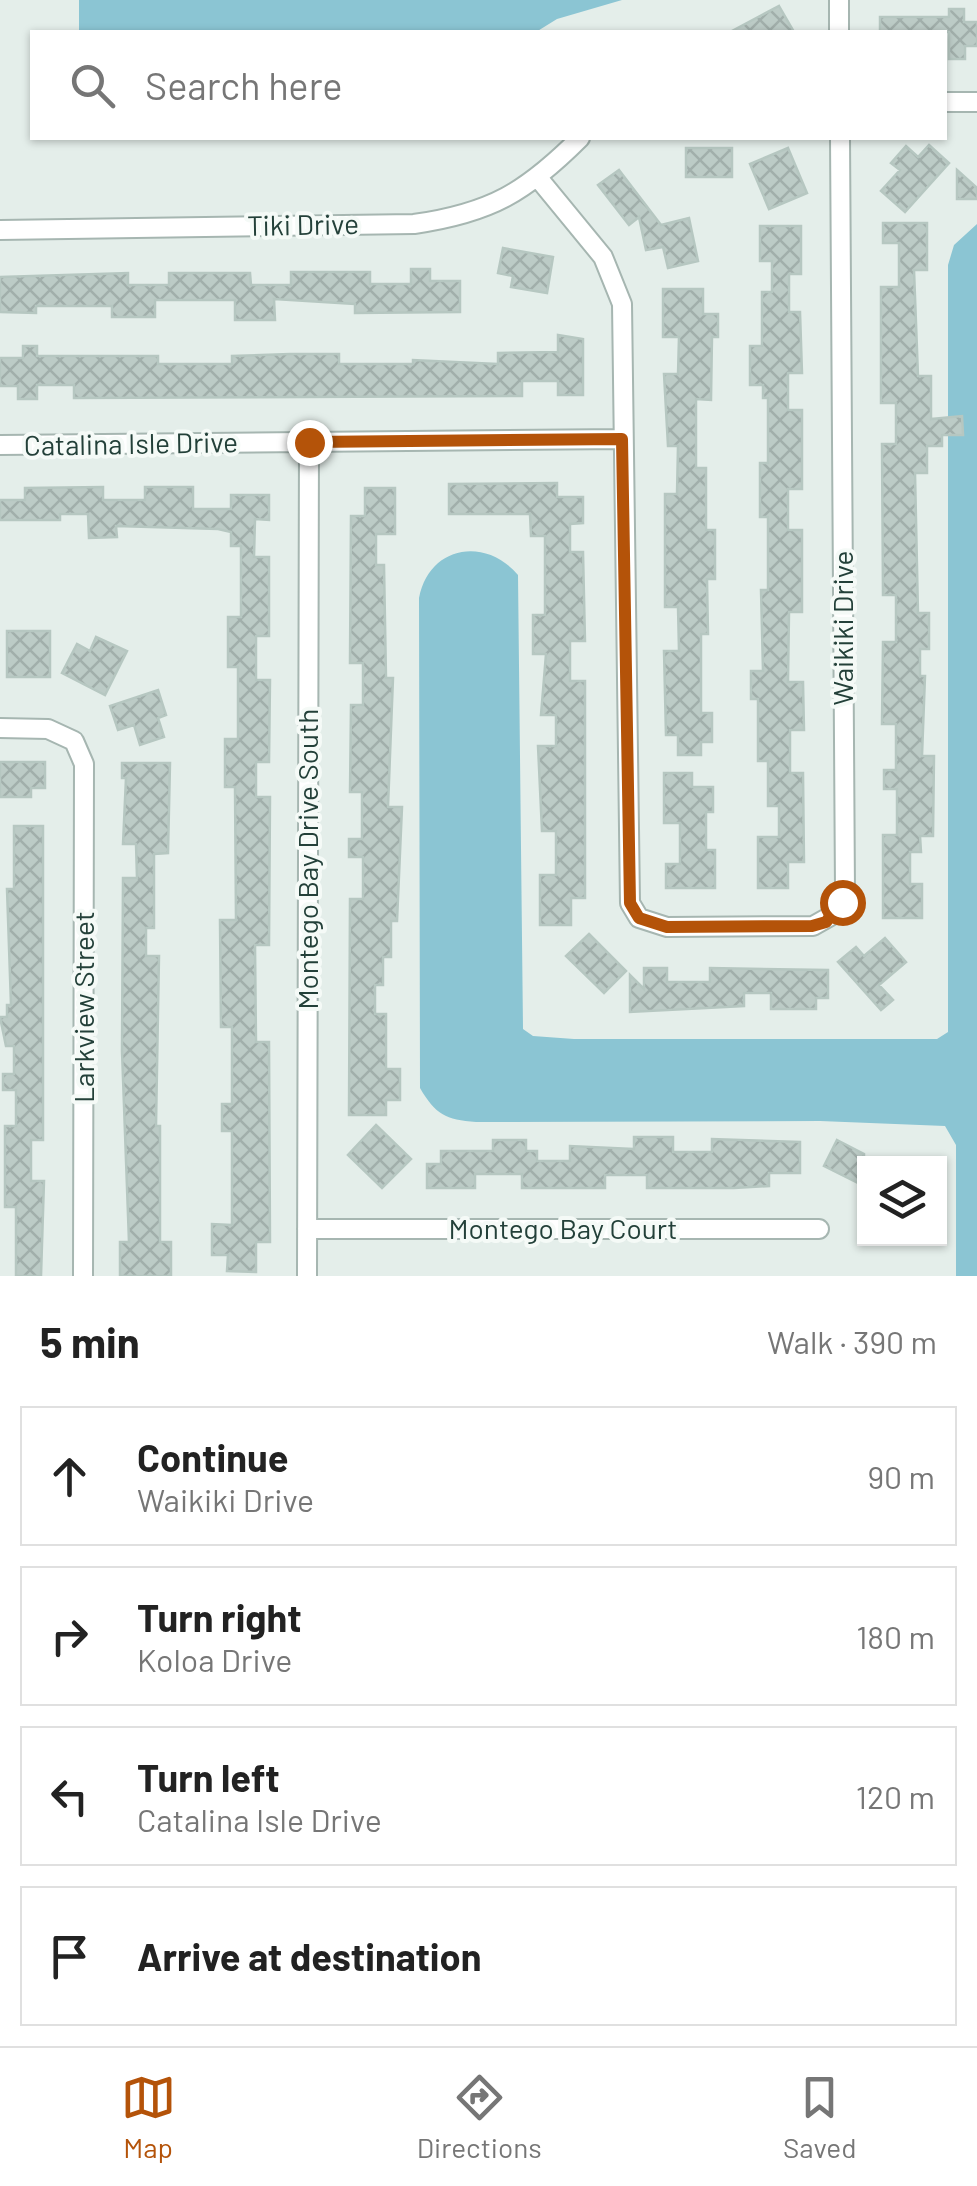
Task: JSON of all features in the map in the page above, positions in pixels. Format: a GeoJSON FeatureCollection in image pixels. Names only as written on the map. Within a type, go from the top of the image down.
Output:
{"type":"FeatureCollection","features":[{"type":"Feature","properties":{"kind":"street"},"geometry":{"type":"LineString","coordinates":[[839,0],[839,30]]}},
{"type":"Feature","properties":{"kind":"street"},"geometry":{"type":"LineString","coordinates":[[947,102],[977,102]]}},
{"type":"Feature","properties":{"kind":"street","name":"Tiki Drive"},"geometry":{"type":"LineString","coordinates":[[0,230],[414,224],[480,210],[513,197],[540,179],[578,140]]}},
{"type":"Feature","properties":{"kind":"street","name":"Waikiki Drive"},"geometry":{"type":"LineString","coordinates":[[622,439],[630,903],[639,918],[667,927],[812,926],[826,922],[842,902],[840,140]]}},
{"type":"Feature","properties":{"kind":"street"},"geometry":{"type":"LineString","coordinates":[[540,179],[602,257],[616,283],[622,304],[622,439]]}},
{"type":"Feature","properties":{"kind":"street","name":"Catalina Isle Drive"},"geometry":{"type":"LineString","coordinates":[[0,445],[622,439]]}},
{"type":"Feature","properties":{"kind":"street","name":"Montego Bay Drive South"},"geometry":{"type":"LineString","coordinates":[[308,1276],[309,442]]}},
{"type":"Feature","properties":{"kind":"street","name":"Larkview Street"},"geometry":{"type":"LineString","coordinates":[[0,728],[48,729],[74,741],[84,764],[83,1276]]}},
{"type":"Feature","properties":{"kind":"street","name":"Montego Bay Court"},"geometry":{"type":"LineString","coordinates":[[307,1229],[819,1229]]}},
{"type":"Feature","properties":{"kind":"water"},"geometry":{"type":"Polygon","coordinates":[[[79,0],[622,0],[557,19],[539,30],[79,30],[79,0]]]}},
{"type":"Feature","properties":{"kind":"water"},"geometry":{"type":"Polygon","coordinates":[[[977,224],[977,1276],[956,1276],[956,1145],[945,1126],[820,1121],[476,1122],[449,1117],[431,1104],[420,1088],[419,598],[434,567],[460,552],[490,555],[518,575],[523,1029],[533,1036],[574,1039],[937,1039],[948,1032],[948,265],[954,245],[977,224]]]}},
{"type":"Feature","properties":{"kind":"building"},"geometry":{"type":"Polygon","coordinates":[[[779,6],[793,30],[734,30],[779,6]]]}},
{"type":"Feature","properties":{"kind":"building"},"geometry":{"type":"Polygon","coordinates":[[[949,9],[964,9],[964,22],[977,22],[977,46],[965,46],[965,59],[949,59],[947,30],[880,30],[880,17],[949,17],[949,9]]]}},
{"type":"Feature","properties":{"kind":"building"},"geometry":{"type":"Polygon","coordinates":[[[929,145],[949,163],[905,212],[881,191],[900,170],[891,163],[906,146],[918,157],[929,145]]]}},
{"type":"Feature","properties":{"kind":"building"},"geometry":{"type":"Polygon","coordinates":[[[686,148],[732,148],[732,177],[686,177],[686,148]]]}},
{"type":"Feature","properties":{"kind":"building"},"geometry":{"type":"Polygon","coordinates":[[[788,148],[807,193],[769,209],[750,164],[788,148]]]}},
{"type":"Feature","properties":{"kind":"building"},"geometry":{"type":"Polygon","coordinates":[[[619,170],[661,225],[689,218],[698,261],[668,268],[663,247],[646,250],[639,217],[629,225],[598,185],[619,170]]]}},
{"type":"Feature","properties":{"kind":"building"},"geometry":{"type":"Polygon","coordinates":[[[957,170],[977,188],[977,199],[957,199],[957,170]]]}},
{"type":"Feature","properties":{"kind":"building"},"geometry":{"type":"Polygon","coordinates":[[[883,223],[927,223],[927,270],[914,270],[918,376],[931,376],[931,419],[962,416],[963,435],[942,435],[942,446],[927,446],[927,473],[915,473],[918,613],[929,613],[929,649],[920,649],[920,676],[925,676],[922,756],[934,756],[933,836],[920,836],[921,852],[910,852],[910,884],[922,884],[922,918],[883,918],[883,835],[897,835],[897,789],[884,789],[884,770],[896,770],[896,724],[882,724],[883,642],[896,642],[896,595],[883,595],[882,444],[896,444],[896,403],[881,403],[881,287],[899,287],[899,243],[883,243],[883,223]]]}},
{"type":"Feature","properties":{"kind":"building"},"geometry":{"type":"Polygon","coordinates":[[[760,226],[801,226],[801,274],[789,274],[789,312],[800,312],[802,373],[788,373],[788,410],[802,410],[802,489],[788,489],[788,530],[802,530],[802,612],[789,612],[788,682],[803,682],[804,730],[790,730],[790,773],[803,773],[804,862],[788,862],[788,888],[758,888],[758,837],[779,837],[779,806],[768,806],[768,761],[758,761],[758,699],[751,699],[751,671],[763,671],[761,590],[768,590],[768,517],[760,517],[760,463],[768,463],[768,398],[763,398],[763,385],[750,385],[750,346],[762,346],[762,292],[772,292],[772,261],[760,261],[760,226]]]}},
{"type":"Feature","properties":{"kind":"building"},"geometry":{"type":"Polygon","coordinates":[[[503,248],[553,257],[547,293],[511,287],[513,276],[498,273],[503,248]]]}},
{"type":"Feature","properties":{"kind":"building"},"geometry":{"type":"Polygon","coordinates":[[[411,269],[430,269],[430,281],[460,281],[460,312],[355,313],[355,304],[274,299],[275,320],[235,320],[235,300],[155,300],[155,317],[112,317],[112,306],[36,306],[36,313],[0,312],[0,277],[128,273],[128,285],[169,285],[169,273],[250,273],[251,285],[291,285],[291,272],[370,272],[370,284],[411,284],[411,269]]]}},
{"type":"Feature","properties":{"kind":"building"},"geometry":{"type":"Polygon","coordinates":[[[663,289],[703,289],[703,314],[718,314],[718,337],[712,337],[711,400],[696,399],[696,468],[706,468],[706,530],[715,530],[715,579],[707,579],[708,634],[701,634],[701,713],[712,713],[712,742],[701,742],[701,755],[678,755],[678,735],[666,735],[664,651],[679,651],[678,607],[665,607],[665,494],[677,494],[678,446],[668,446],[664,374],[678,374],[679,337],[663,337],[663,289]]]}},
{"type":"Feature","properties":{"kind":"building"},"geometry":{"type":"Polygon","coordinates":[[[558,335],[583,339],[583,395],[558,395],[558,381],[522,381],[522,396],[74,398],[74,385],[37,385],[37,399],[18,399],[18,386],[0,386],[0,358],[23,358],[23,346],[37,346],[37,356],[158,356],[158,364],[232,364],[232,356],[339,354],[339,364],[413,364],[413,360],[498,364],[498,353],[558,352],[558,335]]]}},
{"type":"Feature","properties":{"kind":"building"},"geometry":{"type":"Polygon","coordinates":[[[557,483],[557,497],[583,497],[583,523],[570,524],[570,552],[583,552],[585,641],[570,641],[570,681],[585,681],[585,898],[571,898],[571,925],[540,925],[540,875],[556,875],[556,831],[542,831],[538,746],[556,746],[556,715],[541,715],[546,654],[533,654],[533,615],[545,615],[545,536],[531,536],[530,514],[449,514],[449,484],[557,483]]]}},
{"type":"Feature","properties":{"kind":"building"},"geometry":{"type":"Polygon","coordinates":[[[103,487],[103,500],[145,500],[145,487],[193,487],[193,509],[231,509],[231,495],[269,495],[269,520],[255,519],[254,557],[269,557],[269,636],[256,636],[256,680],[270,680],[269,762],[256,762],[256,797],[270,797],[269,945],[255,945],[256,1042],[269,1042],[270,1242],[256,1242],[256,1272],[227,1271],[228,1255],[212,1255],[212,1224],[232,1225],[232,1131],[222,1131],[222,1104],[232,1104],[232,1027],[221,1027],[220,920],[236,920],[235,787],[225,787],[225,739],[238,739],[238,667],[228,667],[228,617],[241,617],[241,546],[231,546],[231,532],[218,529],[116,526],[117,537],[89,538],[88,514],[60,514],[60,520],[0,520],[0,500],[25,500],[25,488],[103,487]]]}},
{"type":"Feature","properties":{"kind":"building"},"geometry":{"type":"Polygon","coordinates":[[[365,488],[395,488],[395,534],[376,534],[376,565],[384,565],[386,678],[393,678],[388,807],[402,807],[397,921],[391,921],[391,957],[383,957],[383,985],[375,985],[375,1014],[386,1014],[386,1069],[400,1069],[400,1100],[386,1100],[386,1115],[349,1115],[350,899],[363,899],[363,857],[349,857],[349,839],[362,839],[362,792],[350,792],[351,705],[363,705],[363,663],[350,663],[351,516],[365,516],[365,488]]]}},
{"type":"Feature","properties":{"kind":"building"},"geometry":{"type":"Polygon","coordinates":[[[7,631],[50,631],[50,677],[7,677],[7,631]]]}},
{"type":"Feature","properties":{"kind":"building"},"geometry":{"type":"Polygon","coordinates":[[[96,637],[127,651],[105,695],[62,673],[77,644],[90,651],[96,637]]]}},
{"type":"Feature","properties":{"kind":"building"},"geometry":{"type":"Polygon","coordinates":[[[158,690],[166,715],[158,718],[164,737],[140,745],[134,725],[118,730],[110,706],[158,690]]]}},
{"type":"Feature","properties":{"kind":"building"},"geometry":{"type":"Polygon","coordinates":[[[0,762],[45,762],[45,788],[31,788],[31,797],[0,797],[0,762]]]}},
{"type":"Feature","properties":{"kind":"building"},"geometry":{"type":"Polygon","coordinates":[[[122,763],[170,763],[168,853],[154,854],[154,928],[146,928],[146,956],[159,956],[156,1126],[160,1126],[160,1242],[171,1242],[171,1276],[120,1276],[120,1242],[129,1242],[122,1051],[123,878],[137,878],[136,844],[123,844],[126,778],[122,778],[122,763]]]}},
{"type":"Feature","properties":{"kind":"building"},"geometry":{"type":"Polygon","coordinates":[[[664,773],[692,773],[692,787],[713,787],[713,812],[706,812],[706,850],[715,850],[715,888],[666,888],[666,864],[680,864],[680,823],[664,823],[664,773]]]}},
{"type":"Feature","properties":{"kind":"building"},"geometry":{"type":"Polygon","coordinates":[[[14,826],[43,826],[43,1140],[31,1140],[31,1181],[44,1181],[41,1276],[16,1276],[16,1207],[5,1207],[5,1126],[16,1126],[16,1090],[3,1090],[3,1074],[14,1074],[14,1046],[6,1046],[0,1017],[7,1017],[7,1005],[11,1005],[7,889],[14,889],[14,826]]]}},
{"type":"Feature","properties":{"kind":"building"},"geometry":{"type":"Polygon","coordinates":[[[589,934],[626,971],[604,993],[566,956],[589,934]]]}},
{"type":"Feature","properties":{"kind":"building"},"geometry":{"type":"Polygon","coordinates":[[[885,938],[906,962],[879,985],[893,1000],[881,1010],[838,962],[856,947],[864,956],[885,938]]]}},
{"type":"Feature","properties":{"kind":"building"},"geometry":{"type":"Polygon","coordinates":[[[644,968],[667,968],[667,982],[710,982],[710,968],[828,970],[828,998],[816,998],[816,1009],[771,1009],[771,993],[744,993],[744,1006],[630,1012],[630,975],[644,989],[644,968]]]}},
{"type":"Feature","properties":{"kind":"building"},"geometry":{"type":"Polygon","coordinates":[[[376,1125],[411,1159],[382,1188],[348,1155],[376,1125]]]}},
{"type":"Feature","properties":{"kind":"building"},"geometry":{"type":"Polygon","coordinates":[[[634,1137],[673,1137],[673,1152],[712,1152],[712,1139],[800,1142],[800,1173],[769,1173],[769,1186],[734,1188],[647,1188],[647,1175],[605,1175],[605,1188],[522,1188],[522,1174],[475,1174],[475,1188],[427,1188],[427,1164],[441,1164],[441,1151],[493,1151],[493,1140],[526,1140],[526,1151],[537,1151],[537,1161],[570,1161],[570,1146],[634,1149],[634,1137]]]}},
{"type":"Feature","properties":{"kind":"building"},"geometry":{"type":"Polygon","coordinates":[[[837,1140],[864,1154],[857,1156],[857,1182],[824,1166],[837,1140]]]}},
{"type":"Feature","properties":{"kind":"route"},"geometry":{"type":"LineString","coordinates":[[309,442],[622,439],[630,903],[639,918],[667,927],[812,926],[826,922],[842,902]]}}]}
